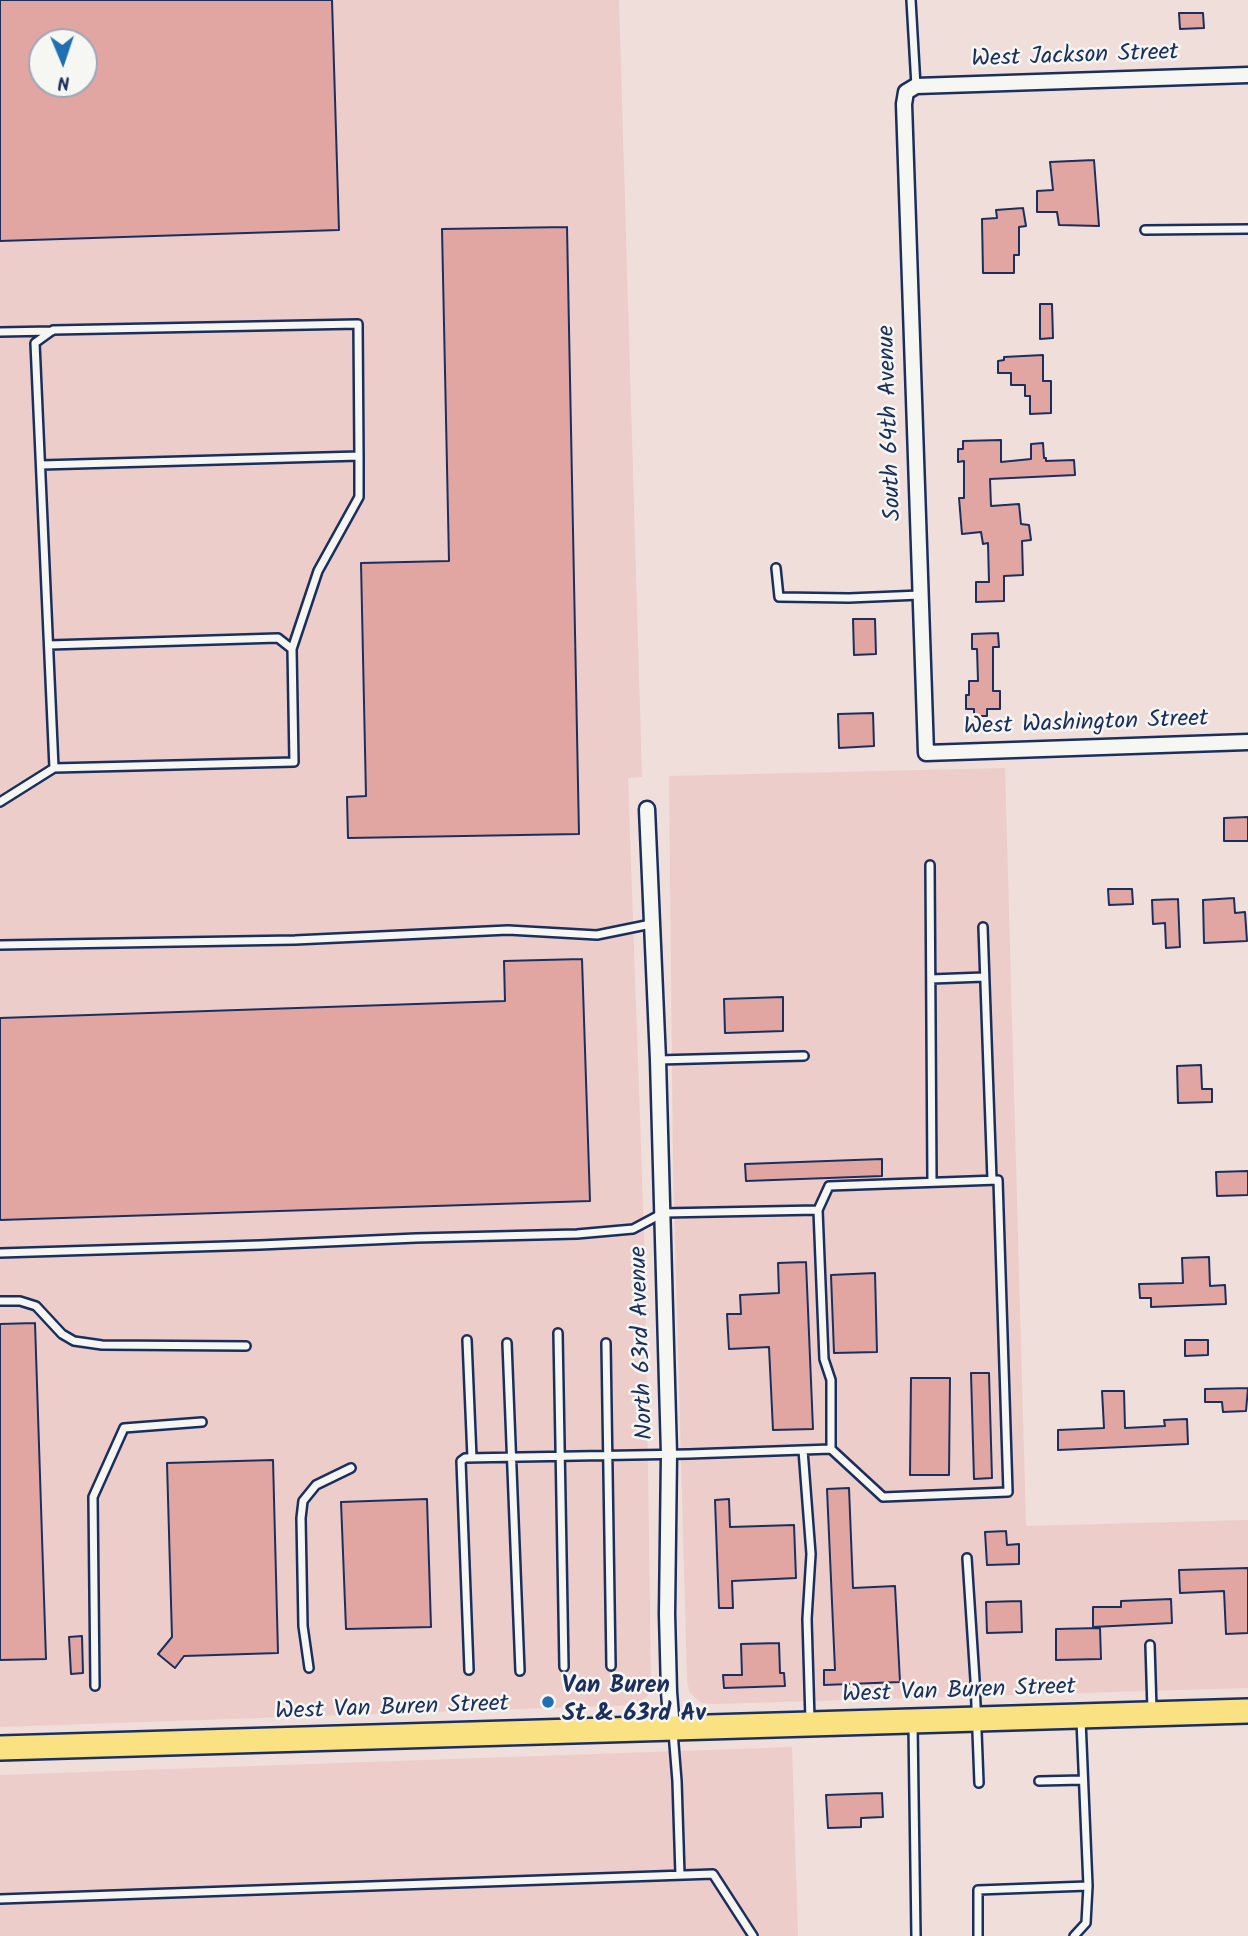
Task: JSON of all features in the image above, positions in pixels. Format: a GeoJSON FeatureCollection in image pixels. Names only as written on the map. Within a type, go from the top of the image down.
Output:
{"type":"FeatureCollection","features":[{"type":"Feature","properties":{"kind":"main road","name":"West Van Buren Street"},"geometry":{"type":"LineString","coordinates":[[0,1748],[1248,1711]]}},
{"type":"Feature","properties":{"kind":"street","name":"West Jackson Street"},"geometry":{"type":"LineString","coordinates":[[911,89],[1248,75]]}},
{"type":"Feature","properties":{"kind":"street","name":"South 64th Avenue"},"geometry":{"type":"LineString","coordinates":[[911,89],[904,104],[926,753]]}},
{"type":"Feature","properties":{"kind":"street","name":"West Washington Street"},"geometry":{"type":"LineString","coordinates":[[926,753],[1248,742]]}},
{"type":"Feature","properties":{"kind":"street","name":"North 63rd Avenue"},"geometry":{"type":"LineString","coordinates":[[647,809],[663,1213],[669,1454],[667,1614],[672,1728]]}},
{"type":"Feature","properties":{"kind":"lane"},"geometry":{"type":"LineString","coordinates":[[911,0],[911,89]]}},
{"type":"Feature","properties":{"kind":"lane"},"geometry":{"type":"LineString","coordinates":[[1145,230],[1248,229]]}},
{"type":"Feature","properties":{"kind":"lane"},"geometry":{"type":"LineString","coordinates":[[0,332],[358,324],[359,456],[359,497],[318,571],[292,649],[294,762],[54,768],[0,802]]}},
{"type":"Feature","properties":{"kind":"lane"},"geometry":{"type":"LineString","coordinates":[[53,330],[35,343],[54,768]]}},
{"type":"Feature","properties":{"kind":"lane"},"geometry":{"type":"LineString","coordinates":[[41,465],[359,456]]}},
{"type":"Feature","properties":{"kind":"lane"},"geometry":{"type":"LineString","coordinates":[[776,568],[779,597],[920,595]]}},
{"type":"Feature","properties":{"kind":"lane"},"geometry":{"type":"LineString","coordinates":[[49,645],[278,638],[292,649]]}},
{"type":"Feature","properties":{"kind":"lane"},"geometry":{"type":"LineString","coordinates":[[930,865],[932,1182]]}},
{"type":"Feature","properties":{"kind":"lane"},"geometry":{"type":"LineString","coordinates":[[0,945],[295,940],[508,930],[597,934],[652,924]]}},
{"type":"Feature","properties":{"kind":"lane"},"geometry":{"type":"LineString","coordinates":[[982,927],[992,1180]]}},
{"type":"Feature","properties":{"kind":"lane"},"geometry":{"type":"LineString","coordinates":[[931,979],[985,977]]}},
{"type":"Feature","properties":{"kind":"lane"},"geometry":{"type":"LineString","coordinates":[[658,1060],[804,1056]]}},
{"type":"Feature","properties":{"kind":"lane"},"geometry":{"type":"LineString","coordinates":[[469,1670],[461,1461],[465,1458],[831,1449],[883,1497],[1008,1492],[998,1180],[829,1185],[818,1210],[824,1359],[831,1380],[831,1449]]}},
{"type":"Feature","properties":{"kind":"lane"},"geometry":{"type":"LineString","coordinates":[[0,1253],[577,1234],[633,1229],[663,1213],[818,1210]]}},
{"type":"Feature","properties":{"kind":"lane"},"geometry":{"type":"LineString","coordinates":[[0,1301],[20,1301],[36,1306],[62,1334],[74,1341],[102,1345],[246,1346]]}},
{"type":"Feature","properties":{"kind":"lane"},"geometry":{"type":"LineString","coordinates":[[558,1333],[564,1667]]}},
{"type":"Feature","properties":{"kind":"lane"},"geometry":{"type":"LineString","coordinates":[[467,1340],[472,1458]]}},
{"type":"Feature","properties":{"kind":"lane"},"geometry":{"type":"LineString","coordinates":[[507,1343],[520,1671]]}},
{"type":"Feature","properties":{"kind":"lane"},"geometry":{"type":"LineString","coordinates":[[606,1343],[611,1666]]}},
{"type":"Feature","properties":{"kind":"lane"},"geometry":{"type":"LineString","coordinates":[[95,1686],[93,1497],[124,1428],[201,1422]]}},
{"type":"Feature","properties":{"kind":"lane"},"geometry":{"type":"LineString","coordinates":[[803,1450],[811,1554],[807,1619],[810,1724]]}},
{"type":"Feature","properties":{"kind":"lane"},"geometry":{"type":"LineString","coordinates":[[309,1668],[303,1626],[303,1501],[316,1485],[351,1468]]}},
{"type":"Feature","properties":{"kind":"lane"},"geometry":{"type":"LineString","coordinates":[[967,1558],[979,1783]]}},
{"type":"Feature","properties":{"kind":"lane"},"geometry":{"type":"LineString","coordinates":[[1150,1645],[1152,1714]]}},
{"type":"Feature","properties":{"kind":"lane"},"geometry":{"type":"LineString","coordinates":[[1074,1936],[1086,1923],[1088,1886],[1081,1716]]}},
{"type":"Feature","properties":{"kind":"lane"},"geometry":{"type":"LineString","coordinates":[[913,1721],[916,1936]]}},
{"type":"Feature","properties":{"kind":"lane","name":"North 63rd Avenue"},"geometry":{"type":"LineString","coordinates":[[672,1728],[677,1781],[680,1875]]}},
{"type":"Feature","properties":{"kind":"lane"},"geometry":{"type":"LineString","coordinates":[[1039,1781],[1083,1780]]}},
{"type":"Feature","properties":{"kind":"lane"},"geometry":{"type":"LineString","coordinates":[[0,1899],[713,1874],[753,1936]]}},
{"type":"Feature","properties":{"kind":"lane"},"geometry":{"type":"LineString","coordinates":[[978,1936],[978,1890],[1088,1886]]}},
{"type":"Feature","properties":{"kind":"shaded area"},"geometry":{"type":"Polygon","coordinates":[[[0,0],[619,0],[642,777],[628,778],[645,1262],[651,1688],[648,1696],[634,1705],[0,1727],[0,0]]]}},
{"type":"Feature","properties":{"kind":"shaded area"},"geometry":{"type":"Polygon","coordinates":[[[1005,768],[1026,1526],[1248,1520],[1248,1688],[702,1703],[689,1691],[687,1679],[673,1166],[669,776],[1005,768]]]}},
{"type":"Feature","properties":{"kind":"shaded area"},"geometry":{"type":"Polygon","coordinates":[[[792,1747],[798,1936],[0,1936],[0,1775],[792,1747]]]}},
{"type":"Feature","properties":{"kind":"building"},"geometry":{"type":"Polygon","coordinates":[[[0,0],[332,0],[339,230],[0,241],[0,0]]]}},
{"type":"Feature","properties":{"kind":"building"},"geometry":{"type":"Polygon","coordinates":[[[1179,13],[1203,13],[1204,28],[1180,29],[1179,13]]]}},
{"type":"Feature","properties":{"kind":"building"},"geometry":{"type":"Polygon","coordinates":[[[1094,160],[1099,226],[1059,225],[1057,212],[1037,212],[1037,191],[1053,190],[1050,162],[1094,160]]]}},
{"type":"Feature","properties":{"kind":"building"},"geometry":{"type":"Polygon","coordinates":[[[1023,208],[1026,226],[1019,227],[1019,255],[1014,255],[1014,273],[983,273],[982,219],[997,218],[996,210],[1023,208]]]}},
{"type":"Feature","properties":{"kind":"building"},"geometry":{"type":"Polygon","coordinates":[[[567,227],[579,834],[348,838],[347,797],[366,796],[361,563],[449,561],[442,229],[567,227]]]}},
{"type":"Feature","properties":{"kind":"building"},"geometry":{"type":"Polygon","coordinates":[[[1040,304],[1052,304],[1053,338],[1040,339],[1040,304]]]}},
{"type":"Feature","properties":{"kind":"building"},"geometry":{"type":"Polygon","coordinates":[[[1043,355],[1043,381],[1051,381],[1051,413],[1030,414],[1030,396],[1025,396],[1025,385],[1011,385],[1011,373],[998,373],[998,361],[1004,360],[1004,357],[1043,355]]]}},
{"type":"Feature","properties":{"kind":"building"},"geometry":{"type":"Polygon","coordinates":[[[1001,440],[1001,462],[1031,459],[1031,444],[1043,443],[1046,461],[1074,460],[1075,475],[990,479],[991,506],[1019,504],[1021,524],[1029,525],[1031,540],[1022,541],[1023,575],[1004,576],[1004,601],[976,602],[976,582],[989,582],[988,543],[983,544],[981,532],[962,534],[959,498],[964,498],[964,461],[958,462],[958,449],[963,449],[963,441],[1001,440]]]}},
{"type":"Feature","properties":{"kind":"building"},"geometry":{"type":"Polygon","coordinates":[[[853,619],[875,619],[876,654],[854,655],[853,619]]]}},
{"type":"Feature","properties":{"kind":"building"},"geometry":{"type":"Polygon","coordinates":[[[998,633],[999,647],[993,647],[993,691],[1000,691],[1000,709],[987,709],[987,716],[974,716],[974,709],[966,709],[969,681],[978,681],[977,649],[972,649],[972,634],[998,633]]]}},
{"type":"Feature","properties":{"kind":"building"},"geometry":{"type":"Polygon","coordinates":[[[873,713],[874,746],[839,748],[838,714],[873,713]]]}},
{"type":"Feature","properties":{"kind":"building"},"geometry":{"type":"Polygon","coordinates":[[[1248,817],[1248,841],[1224,841],[1224,818],[1248,817]]]}},
{"type":"Feature","properties":{"kind":"building"},"geometry":{"type":"Polygon","coordinates":[[[1108,889],[1132,889],[1133,904],[1109,905],[1108,889]]]}},
{"type":"Feature","properties":{"kind":"building"},"geometry":{"type":"Polygon","coordinates":[[[1234,898],[1235,913],[1245,912],[1247,941],[1204,943],[1203,900],[1234,898]]]}},
{"type":"Feature","properties":{"kind":"building"},"geometry":{"type":"Polygon","coordinates":[[[1178,899],[1180,947],[1166,948],[1165,923],[1153,924],[1152,900],[1178,899]]]}},
{"type":"Feature","properties":{"kind":"building"},"geometry":{"type":"Polygon","coordinates":[[[582,959],[590,1201],[0,1220],[0,1018],[505,1001],[504,961],[582,959]]]}},
{"type":"Feature","properties":{"kind":"building"},"geometry":{"type":"Polygon","coordinates":[[[783,997],[783,1031],[725,1033],[724,999],[783,997]]]}},
{"type":"Feature","properties":{"kind":"building"},"geometry":{"type":"Polygon","coordinates":[[[1201,1065],[1202,1089],[1212,1089],[1212,1102],[1178,1103],[1177,1066],[1201,1065]]]}},
{"type":"Feature","properties":{"kind":"building"},"geometry":{"type":"Polygon","coordinates":[[[882,1159],[882,1176],[746,1181],[745,1164],[882,1159]]]}},
{"type":"Feature","properties":{"kind":"building"},"geometry":{"type":"Polygon","coordinates":[[[1248,1171],[1248,1195],[1217,1196],[1216,1172],[1248,1171]]]}},
{"type":"Feature","properties":{"kind":"building"},"geometry":{"type":"Polygon","coordinates":[[[1209,1257],[1210,1286],[1225,1285],[1226,1304],[1151,1307],[1151,1298],[1140,1298],[1139,1284],[1183,1283],[1182,1258],[1209,1257]]]}},
{"type":"Feature","properties":{"kind":"building"},"geometry":{"type":"Polygon","coordinates":[[[806,1262],[813,1429],[773,1430],[769,1347],[729,1349],[727,1314],[741,1314],[740,1295],[779,1293],[778,1263],[806,1262]]]}},
{"type":"Feature","properties":{"kind":"building"},"geometry":{"type":"Polygon","coordinates":[[[875,1273],[877,1352],[834,1353],[831,1275],[875,1273]]]}},
{"type":"Feature","properties":{"kind":"building"},"geometry":{"type":"Polygon","coordinates":[[[35,1323],[46,1659],[0,1660],[0,1324],[35,1323]]]}},
{"type":"Feature","properties":{"kind":"building"},"geometry":{"type":"Polygon","coordinates":[[[1185,1340],[1208,1340],[1208,1355],[1185,1356],[1185,1340]]]}},
{"type":"Feature","properties":{"kind":"building"},"geometry":{"type":"Polygon","coordinates":[[[971,1373],[989,1373],[992,1478],[974,1479],[971,1373]]]}},
{"type":"Feature","properties":{"kind":"building"},"geometry":{"type":"Polygon","coordinates":[[[911,1378],[950,1378],[949,1475],[910,1475],[911,1378]]]}},
{"type":"Feature","properties":{"kind":"building"},"geometry":{"type":"Polygon","coordinates":[[[1248,1388],[1246,1411],[1223,1412],[1222,1402],[1205,1402],[1205,1389],[1248,1388]]]}},
{"type":"Feature","properties":{"kind":"building"},"geometry":{"type":"Polygon","coordinates":[[[1102,1391],[1124,1391],[1125,1428],[1165,1426],[1164,1420],[1187,1419],[1188,1444],[1058,1450],[1058,1430],[1104,1428],[1102,1391]]]}},
{"type":"Feature","properties":{"kind":"building"},"geometry":{"type":"Polygon","coordinates":[[[273,1460],[278,1653],[184,1656],[175,1668],[158,1654],[172,1637],[167,1463],[273,1460]]]}},
{"type":"Feature","properties":{"kind":"building"},"geometry":{"type":"Polygon","coordinates":[[[849,1488],[853,1588],[895,1586],[900,1682],[824,1685],[824,1670],[835,1670],[827,1489],[849,1488]]]}},
{"type":"Feature","properties":{"kind":"building"},"geometry":{"type":"Polygon","coordinates":[[[427,1499],[431,1627],[346,1629],[341,1502],[427,1499]]]}},
{"type":"Feature","properties":{"kind":"building"},"geometry":{"type":"Polygon","coordinates":[[[729,1499],[730,1527],[794,1525],[796,1578],[732,1581],[733,1608],[719,1608],[715,1500],[729,1499]]]}},
{"type":"Feature","properties":{"kind":"building"},"geometry":{"type":"Polygon","coordinates":[[[1006,1531],[1007,1545],[1019,1544],[1019,1564],[987,1565],[985,1532],[1006,1531]]]}},
{"type":"Feature","properties":{"kind":"building"},"geometry":{"type":"Polygon","coordinates":[[[1248,1568],[1248,1633],[1226,1634],[1224,1591],[1180,1593],[1179,1570],[1248,1568]]]}},
{"type":"Feature","properties":{"kind":"building"},"geometry":{"type":"Polygon","coordinates":[[[1171,1599],[1172,1623],[1093,1627],[1093,1607],[1121,1607],[1121,1601],[1171,1599]]]}},
{"type":"Feature","properties":{"kind":"building"},"geometry":{"type":"Polygon","coordinates":[[[1021,1601],[1022,1632],[987,1633],[986,1602],[1021,1601]]]}},
{"type":"Feature","properties":{"kind":"building"},"geometry":{"type":"Polygon","coordinates":[[[1100,1628],[1101,1659],[1056,1660],[1056,1629],[1100,1628]]]}},
{"type":"Feature","properties":{"kind":"building"},"geometry":{"type":"Polygon","coordinates":[[[82,1636],[83,1673],[71,1674],[69,1637],[82,1636]]]}},
{"type":"Feature","properties":{"kind":"building"},"geometry":{"type":"Polygon","coordinates":[[[779,1643],[780,1673],[784,1673],[785,1686],[724,1688],[723,1675],[742,1675],[741,1644],[779,1643]]]}},
{"type":"Feature","properties":{"kind":"building"},"geometry":{"type":"Polygon","coordinates":[[[882,1793],[883,1817],[861,1818],[861,1827],[828,1828],[826,1795],[882,1793]]]}},
{"type":"Feature","properties":{"kind":"place","name":"Van Buren St & 63rd Av"},"geometry":{"type":"Point","coordinates":[548,1702]}}]}
